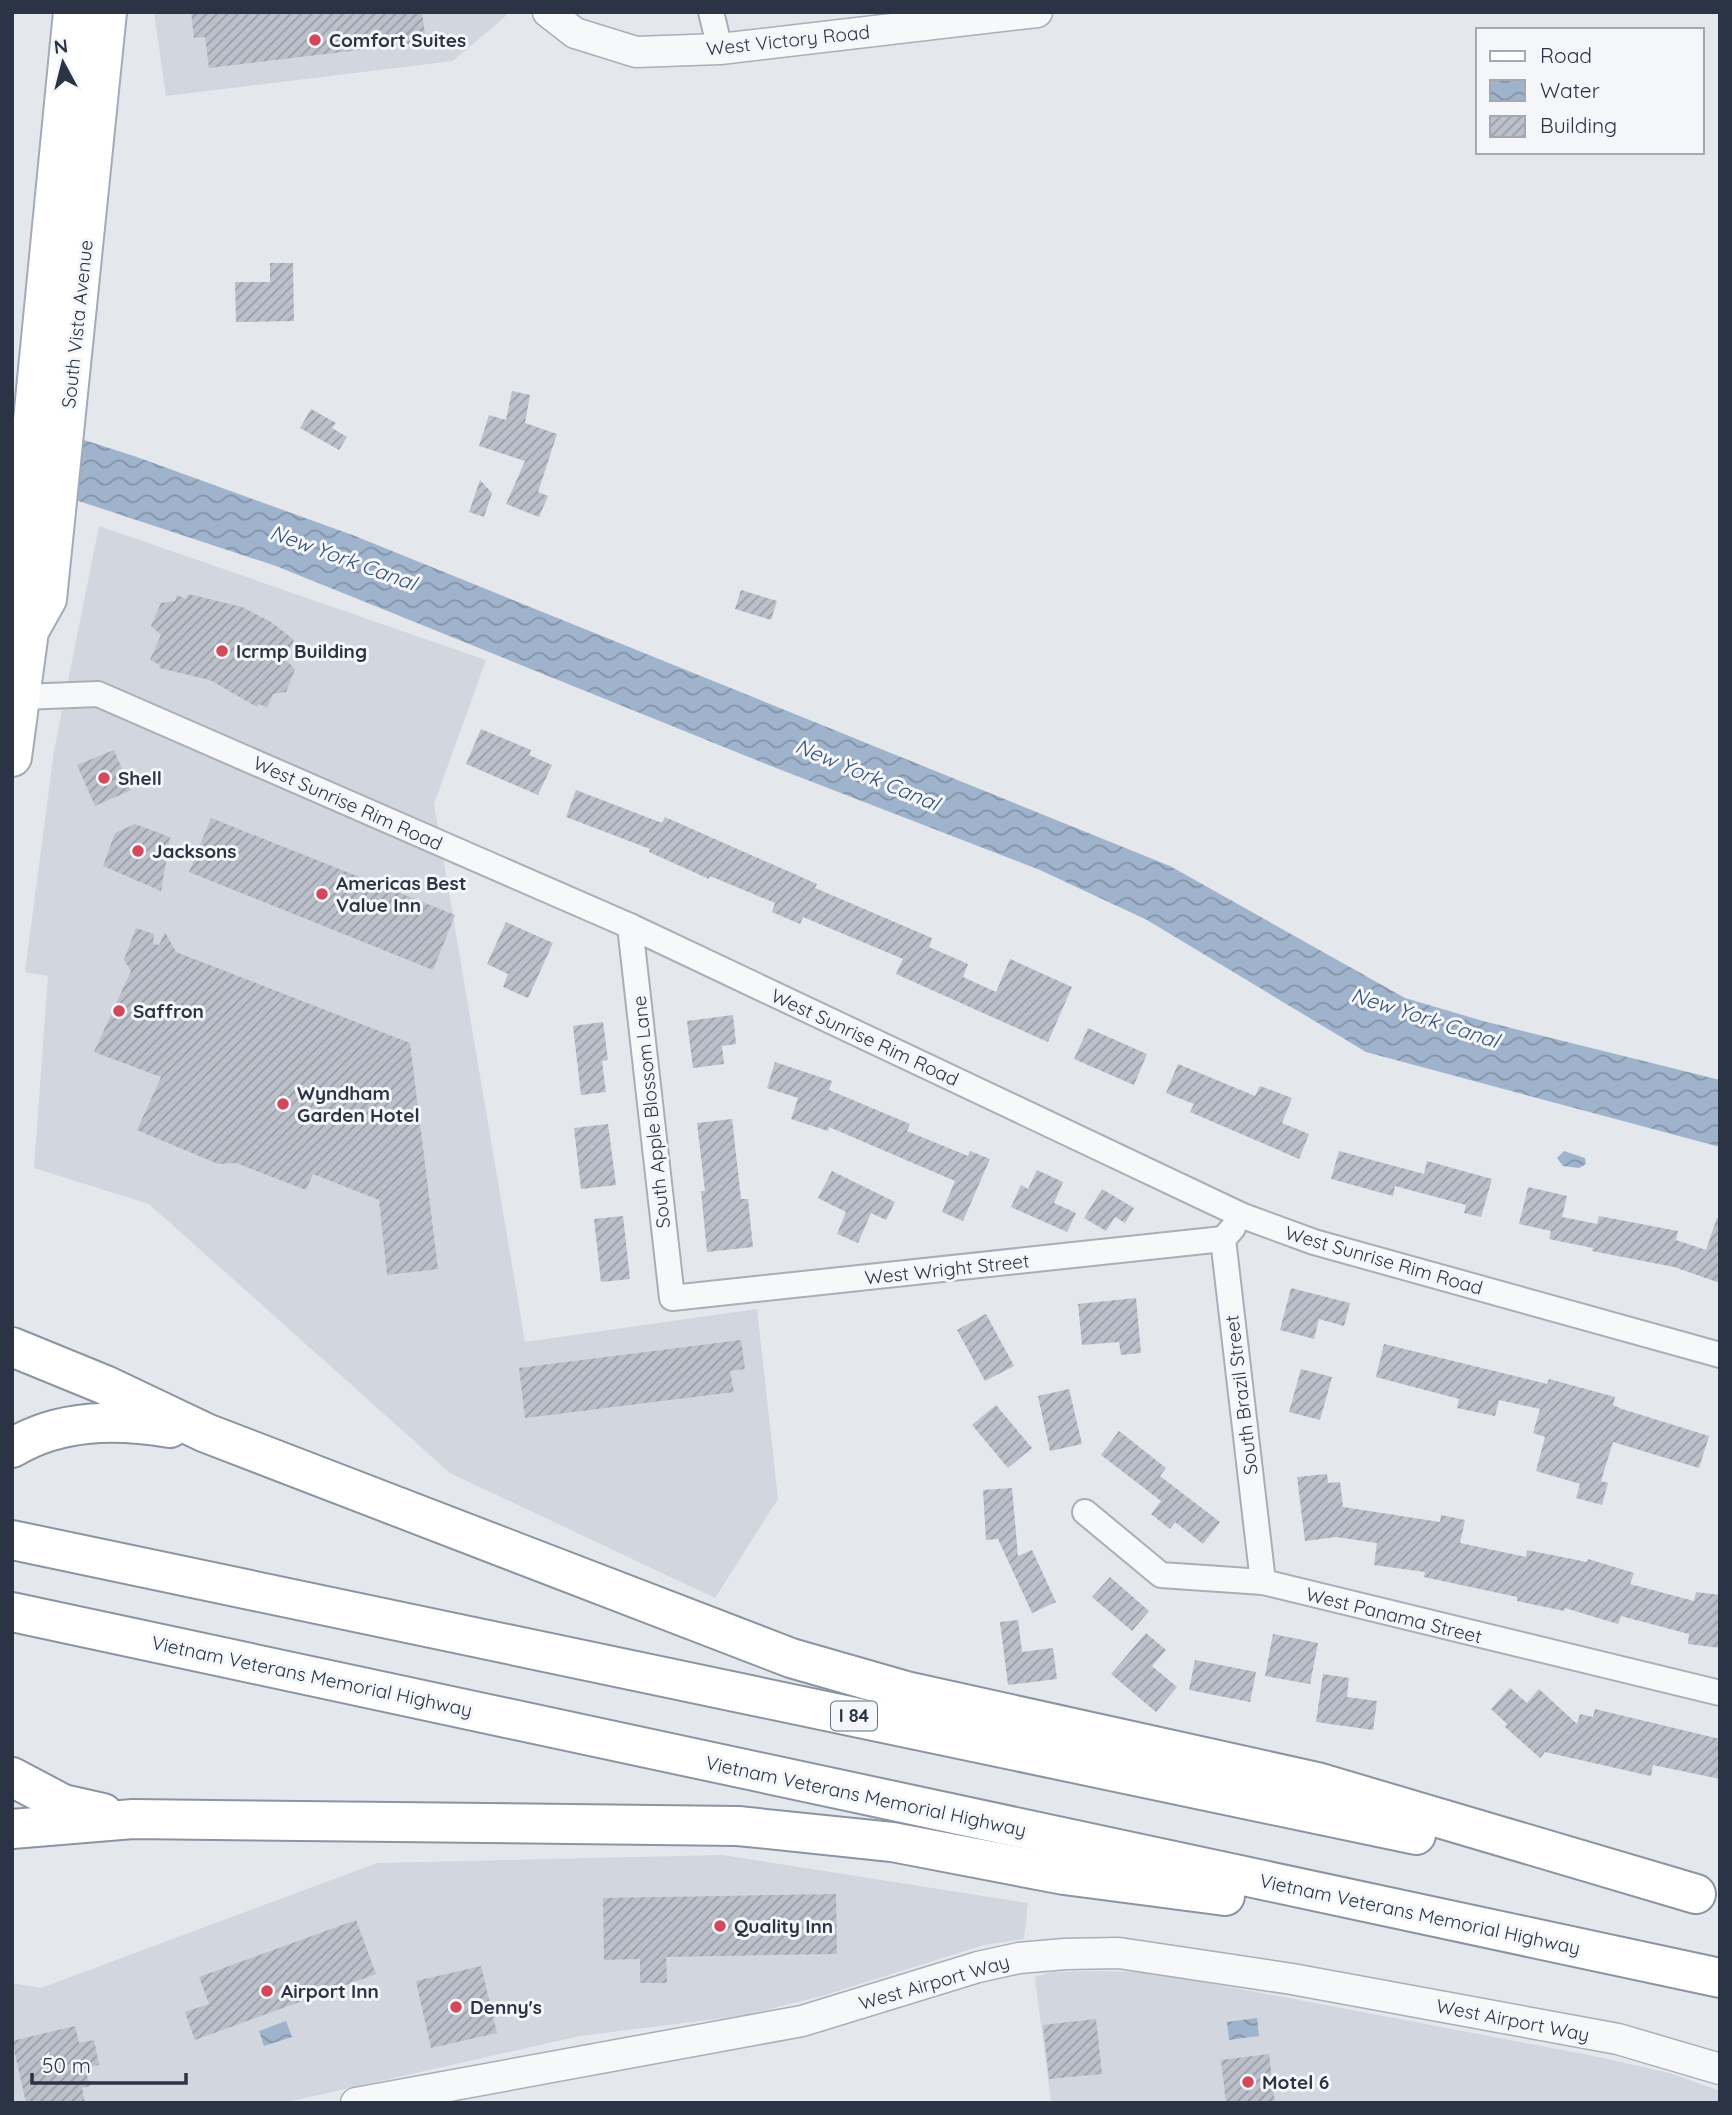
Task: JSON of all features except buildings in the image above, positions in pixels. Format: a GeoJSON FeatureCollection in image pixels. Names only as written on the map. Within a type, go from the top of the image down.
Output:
{"type":"FeatureCollection","features":[{"type":"Feature","properties":{"kind":"main road","name":"South Vista Avenue"},"geometry":{"type":"LineString","coordinates":[[50,415],[73,12]]}},
{"type":"Feature","properties":{"kind":"main road","name":"South Vista Avenue"},"geometry":{"type":"LineString","coordinates":[[12,758],[17,698],[29,631],[16,594],[42,495],[50,415],[107,12]]}},
{"type":"Feature","properties":{"kind":"main road"},"geometry":{"type":"LineString","coordinates":[[12,1347],[104,1385],[206,1433],[550,1568],[834,1672],[906,1691],[1317,1782],[1708,1897]]}},
{"type":"Feature","properties":{"kind":"main road"},"geometry":{"type":"LineString","coordinates":[[12,1448],[29,1437],[95,1422],[127,1421],[206,1433]]}},
{"type":"Feature","properties":{"kind":"main road","name":"I 84"},"geometry":{"type":"LineString","coordinates":[[12,1540],[1708,1897]]}},
{"type":"Feature","properties":{"kind":"main road","name":"Vietnam Veterans Memorial Highway"},"geometry":{"type":"LineString","coordinates":[[12,1612],[1720,1978]]}},
{"type":"Feature","properties":{"kind":"main road"},"geometry":{"type":"LineString","coordinates":[[12,1777],[63,1804],[133,1819]]}},
{"type":"Feature","properties":{"kind":"main road"},"geometry":{"type":"LineString","coordinates":[[12,1829],[133,1819],[751,1827],[892,1842],[1064,1875],[1491,1929]]}},
{"type":"Feature","properties":{"kind":"street","name":"West Victory Road"},"geometry":{"type":"LineString","coordinates":[[548,12],[575,33],[636,52],[720,49],[886,21],[1037,12]]}},
{"type":"Feature","properties":{"kind":"street"},"geometry":{"type":"LineString","coordinates":[[711,12],[720,49]]}},
{"type":"Feature","properties":{"kind":"street","name":"West Sunrise Rim Road"},"geometry":{"type":"LineString","coordinates":[[17,698],[98,694],[630,926],[1243,1216],[1314,1242],[1720,1355]]}},
{"type":"Feature","properties":{"kind":"street","name":"South Apple Blossom Lane"},"geometry":{"type":"LineString","coordinates":[[630,926],[672,1298]]}},
{"type":"Feature","properties":{"kind":"street"},"geometry":{"type":"LineString","coordinates":[[1223,1239],[1243,1216]]}},
{"type":"Feature","properties":{"kind":"street","name":"West Wright Street"},"geometry":{"type":"LineString","coordinates":[[672,1298],[1223,1239]]}},
{"type":"Feature","properties":{"kind":"street","name":"South Brazil Street"},"geometry":{"type":"LineString","coordinates":[[1223,1239],[1263,1582]]}},
{"type":"Feature","properties":{"kind":"street","name":"West Panama Street"},"geometry":{"type":"LineString","coordinates":[[1086,1511],[1161,1574],[1263,1582],[1720,1693]]}},
{"type":"Feature","properties":{"kind":"street","name":"West Airport Way"},"geometry":{"type":"LineString","coordinates":[[368,2102],[802,2021],[978,1967],[1019,1958],[1065,1954],[1119,1953],[1292,1979],[1618,2039],[1720,2069]]}},
{"type":"Feature","properties":{"kind":"shaded area"},"geometry":{"type":"Polygon","coordinates":[[[154,12],[505,12],[507,15],[453,61],[166,96],[154,12]]]}},
{"type":"Feature","properties":{"kind":"shaded area"},"geometry":{"type":"Polygon","coordinates":[[[99,526],[486,660],[434,804],[525,1342],[757,1309],[778,1499],[715,1598],[450,1473],[149,1204],[34,1168],[48,976],[25,972],[54,751],[99,526]]]}},
{"type":"Feature","properties":{"kind":"shaded area"},"geometry":{"type":"Polygon","coordinates":[[[722,1855],[1028,1903],[1024,1939],[984,1945],[825,1995],[748,2015],[580,2036],[283,2103],[12,2103],[12,1983],[41,1988],[377,1863],[722,1855]]]}},
{"type":"Feature","properties":{"kind":"shaded area"},"geometry":{"type":"Polygon","coordinates":[[[1051,1972],[1151,1972],[1589,2055],[1670,2073],[1720,2091],[1720,2103],[1051,2103],[1035,1977],[1051,1972]]]}},
{"type":"Feature","properties":{"kind":"water","name":"New York Canal"},"geometry":{"type":"Polygon","coordinates":[[[12,417],[134,456],[355,536],[1170,866],[1405,998],[1483,1021],[1720,1080],[1720,1147],[1366,1052],[1147,920],[1040,870],[761,762],[276,566],[12,479],[12,417]]]}},
{"type":"Feature","properties":{"kind":"water"},"geometry":{"type":"Polygon","coordinates":[[[1564,1151],[1585,1158],[1586,1164],[1579,1168],[1563,1166],[1557,1158],[1564,1151]]]}},
{"type":"Feature","properties":{"kind":"water"},"geometry":{"type":"Polygon","coordinates":[[[1257,2018],[1259,2036],[1229,2040],[1227,2022],[1257,2018]]]}},
{"type":"Feature","properties":{"kind":"water"},"geometry":{"type":"Polygon","coordinates":[[[286,2021],[292,2037],[264,2046],[259,2031],[286,2021]]]}},
{"type":"Feature","properties":{"kind":"place","name":"Comfort Suites"},"geometry":{"type":"Point","coordinates":[315,40]}},
{"type":"Feature","properties":{"kind":"place","name":"Icrmp Building"},"geometry":{"type":"Point","coordinates":[222,651]}},
{"type":"Feature","properties":{"kind":"place","name":"Shell"},"geometry":{"type":"Point","coordinates":[104,778]}},
{"type":"Feature","properties":{"kind":"place","name":"Jacksons"},"geometry":{"type":"Point","coordinates":[138,851]}},
{"type":"Feature","properties":{"kind":"place","name":"Americas Best Value Inn"},"geometry":{"type":"Point","coordinates":[322,894]}},
{"type":"Feature","properties":{"kind":"place","name":"Saffron"},"geometry":{"type":"Point","coordinates":[119,1011]}},
{"type":"Feature","properties":{"kind":"place","name":"Wyndham Garden Hotel"},"geometry":{"type":"Point","coordinates":[283,1104]}},
{"type":"Feature","properties":{"kind":"place","name":"Quality Inn"},"geometry":{"type":"Point","coordinates":[720,1926]}},
{"type":"Feature","properties":{"kind":"place","name":"Airport Inn"},"geometry":{"type":"Point","coordinates":[267,1991]}},
{"type":"Feature","properties":{"kind":"place","name":"Denny's"},"geometry":{"type":"Point","coordinates":[456,2007]}},
{"type":"Feature","properties":{"kind":"place","name":"Motel 6"},"geometry":{"type":"Point","coordinates":[1248,2082]}}]}
